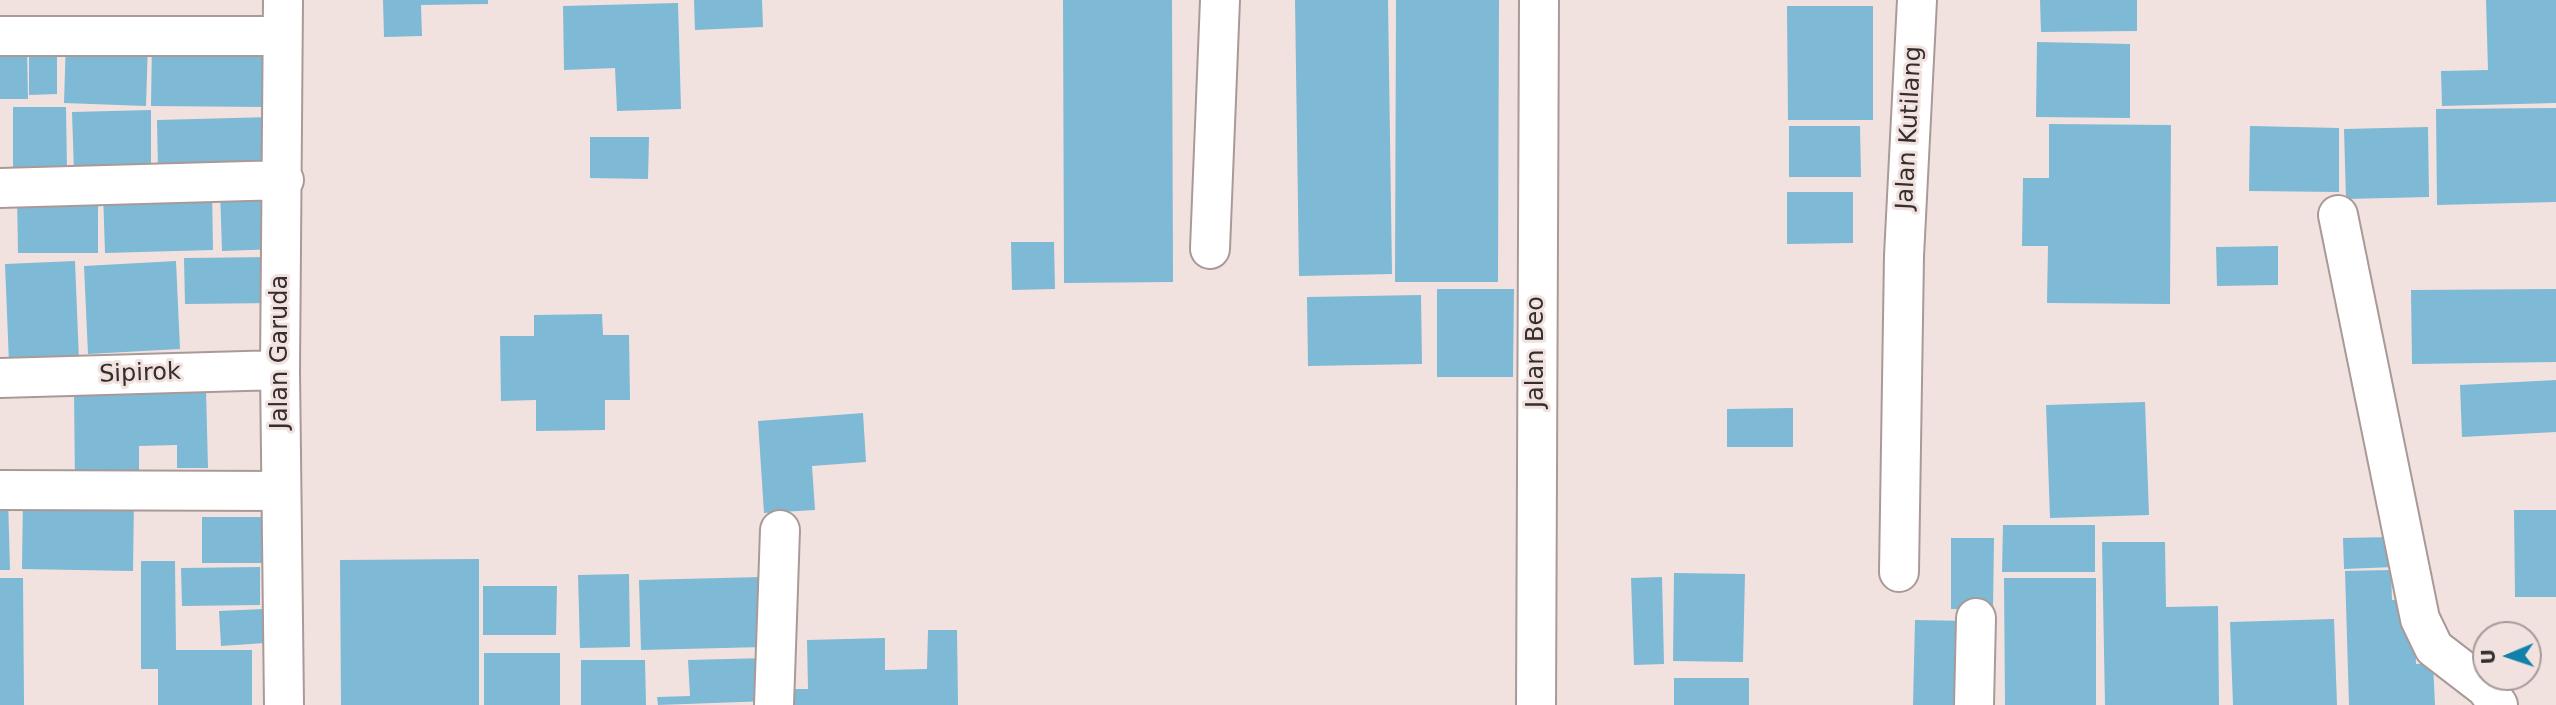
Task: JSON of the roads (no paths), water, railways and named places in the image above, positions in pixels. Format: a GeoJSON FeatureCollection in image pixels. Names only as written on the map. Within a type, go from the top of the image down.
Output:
{"type":"FeatureCollection","features":[{"type":"Feature","properties":{"kind":"street"},"geometry":{"type":"LineString","coordinates":[[1210,249],[1220,0]]}},
{"type":"Feature","properties":{"kind":"street","name":"Jalan Beo"},"geometry":{"type":"LineString","coordinates":[[1536,705],[1539,0]]}},
{"type":"Feature","properties":{"kind":"street","name":"Jalan Kutilang"},"geometry":{"type":"LineString","coordinates":[[1899,572],[1903,256],[1917,0]]}},
{"type":"Feature","properties":{"kind":"street"},"geometry":{"type":"LineString","coordinates":[[0,36],[283,18]]}},
{"type":"Feature","properties":{"kind":"street","name":"Jalan Garuda"},"geometry":{"type":"LineString","coordinates":[[283,18],[284,180],[280,370],[284,705]]}},
{"type":"Feature","properties":{"kind":"street"},"geometry":{"type":"LineString","coordinates":[[0,188],[284,180]]}},
{"type":"Feature","properties":{"kind":"street"},"geometry":{"type":"LineString","coordinates":[[2338,215],[2420,619],[2434,648],[2486,688],[2498,705]]}},
{"type":"Feature","properties":{"kind":"street","name":"Sipirok"},"geometry":{"type":"LineString","coordinates":[[0,377],[280,370]]}},
{"type":"Feature","properties":{"kind":"street"},"geometry":{"type":"LineString","coordinates":[[0,490],[281,491]]}},
{"type":"Feature","properties":{"kind":"street"},"geometry":{"type":"LineString","coordinates":[[774,705],[780,530]]}},
{"type":"Feature","properties":{"kind":"street"},"geometry":{"type":"LineString","coordinates":[[1974,705],[1976,618]]}}]}
